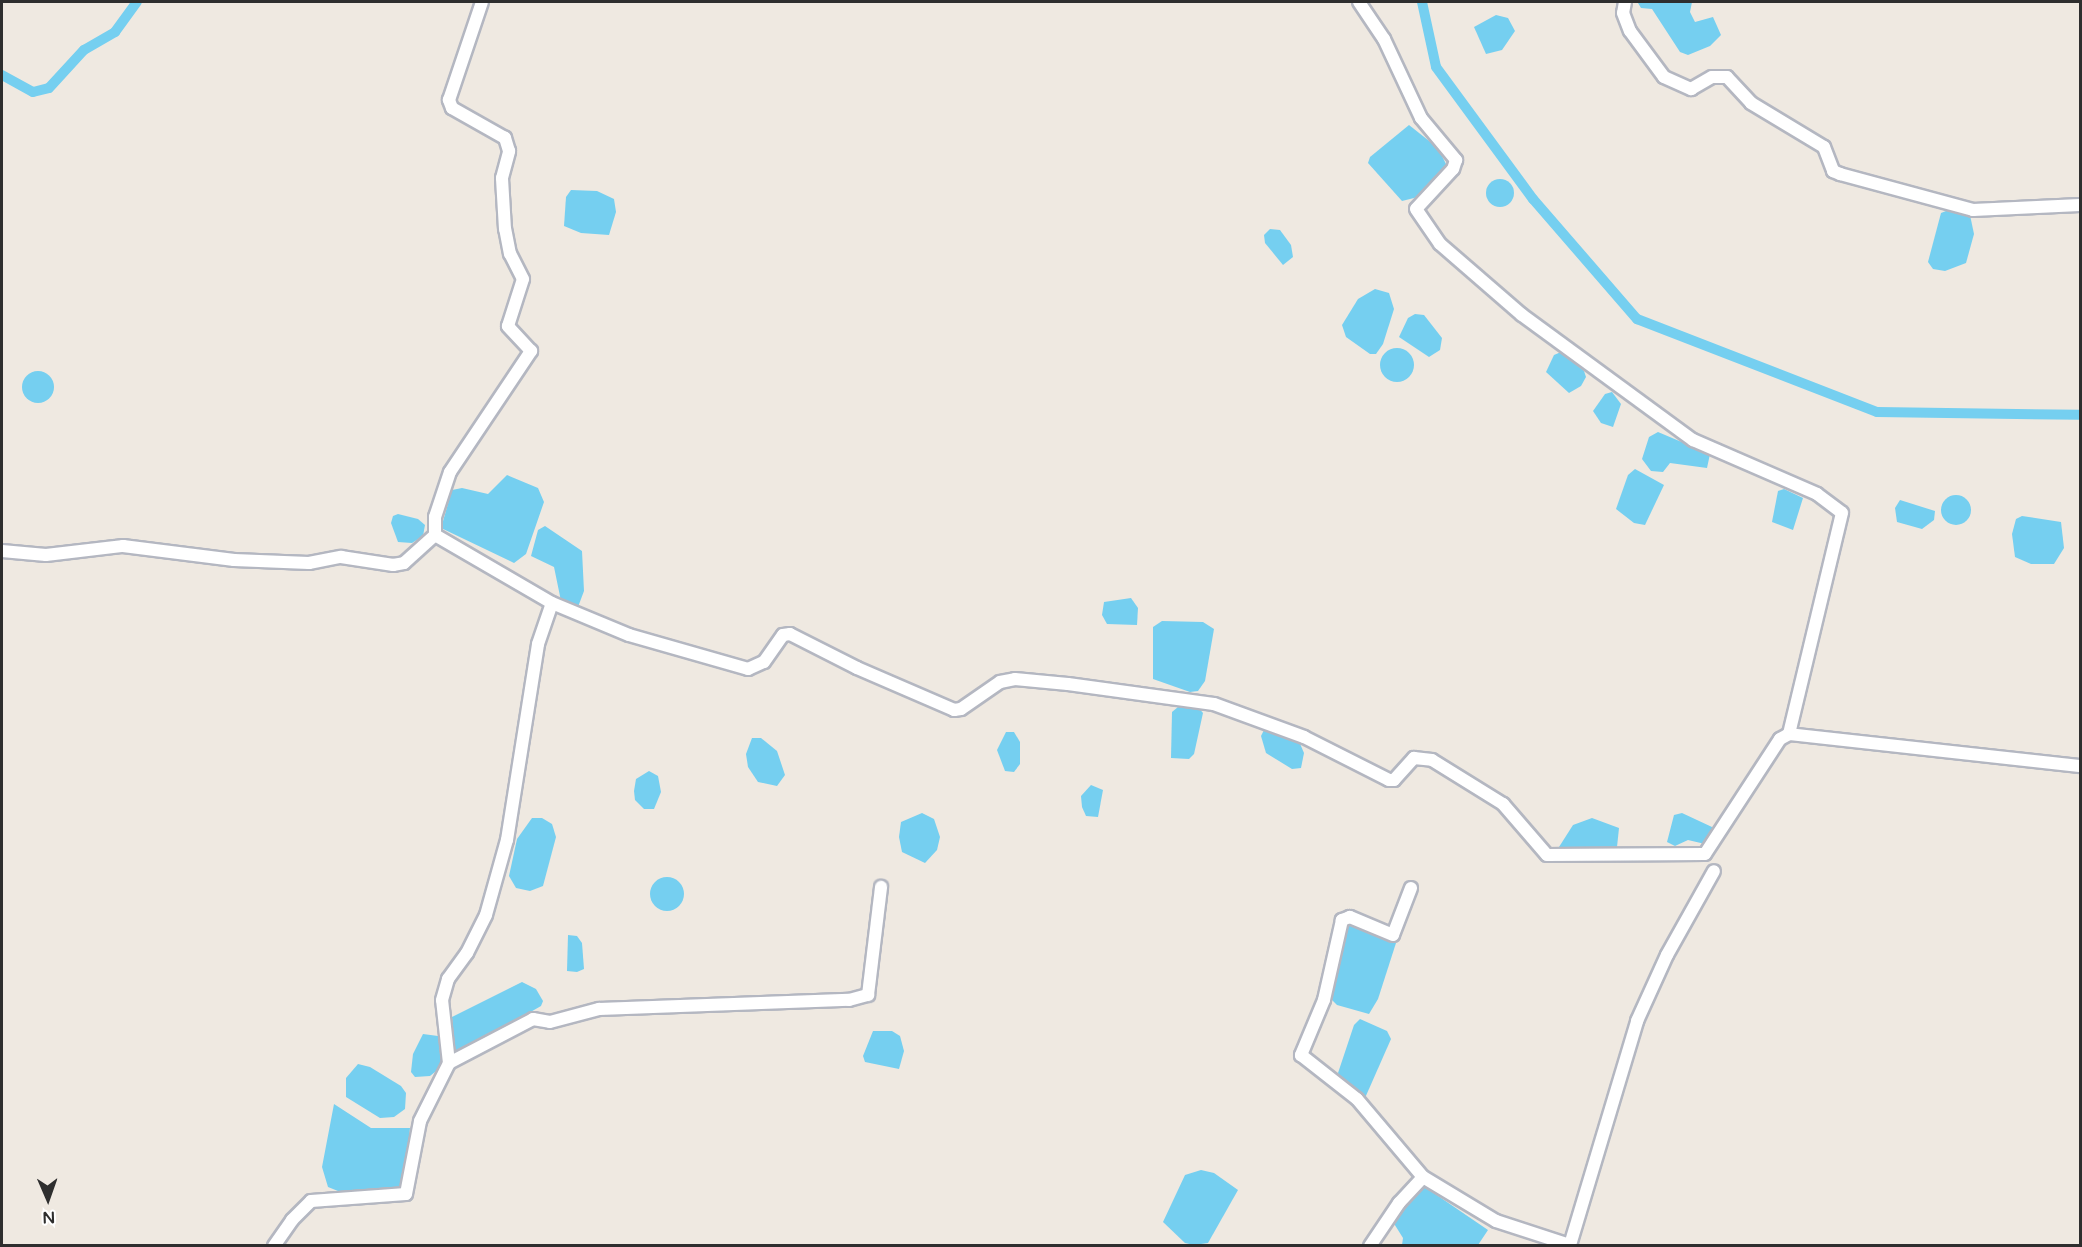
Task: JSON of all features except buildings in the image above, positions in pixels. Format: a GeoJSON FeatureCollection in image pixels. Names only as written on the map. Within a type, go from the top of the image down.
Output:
{"type":"FeatureCollection","features":[{"type":"Feature","properties":{"kind":"street"},"geometry":{"type":"LineString","coordinates":[[2,551],[46,555],[123,546],[234,560],[309,563],[340,557],[393,565],[404,563],[435,535],[435,517],[450,472],[531,351],[508,326],[523,279],[510,254],[507,238],[502,178],[509,151],[505,138],[452,108],[449,100],[482,2]]}},
{"type":"Feature","properties":{"kind":"street"},"geometry":{"type":"LineString","coordinates":[[1359,2],[1384,39],[1421,118],[1456,160],[1453,169],[1416,209],[1440,244],[1531,322],[1693,440],[1817,494],[1842,513],[1789,734]]}},
{"type":"Feature","properties":{"kind":"street"},"geometry":{"type":"LineString","coordinates":[[1625,2],[1623,13],[1630,31],[1664,76],[1691,89],[1712,77],[1727,77],[1751,103],[1824,147],[1833,171],[1973,210],[2080,205]]}},
{"type":"Feature","properties":{"kind":"street"},"geometry":{"type":"LineString","coordinates":[[435,535],[552,603],[629,635],[748,669],[764,662],[783,635],[790,634],[858,668],[954,710],[961,709],[1000,682],[1015,679],[1214,704],[1304,737],[1389,780],[1394,780],[1414,758],[1432,760],[1503,804],[1547,855],[1705,854],[1780,739],[1789,734],[2080,766]]}},
{"type":"Feature","properties":{"kind":"street"},"geometry":{"type":"LineString","coordinates":[[274,1245],[292,1220],[311,1201],[387,1198],[406,1194],[420,1121],[449,1063],[442,1000],[448,979],[467,953],[486,915],[507,840],[538,644],[552,603]]}},
{"type":"Feature","properties":{"kind":"street"},"geometry":{"type":"LineString","coordinates":[[1411,888],[1393,935],[1350,918],[1342,920],[1324,1000],[1301,1055],[1357,1099],[1423,1177],[1496,1221],[1570,1245],[1637,1021],[1667,955],[1714,871]]}},
{"type":"Feature","properties":{"kind":"street"},"geometry":{"type":"LineString","coordinates":[[449,1063],[533,1019],[550,1022],[599,1009],[849,1000],[868,995],[881,886]]}},
{"type":"Feature","properties":{"kind":"street"},"geometry":{"type":"LineString","coordinates":[[1370,1245],[1399,1203],[1423,1177]]}},
{"type":"Feature","properties":{"kind":"water"},"geometry":{"type":"Polygon","coordinates":[[[1692,2],[1690,12],[1695,22],[1713,17],[1721,35],[1710,46],[1688,55],[1680,52],[1652,9],[1641,8],[1638,3],[1692,2]]]}},
{"type":"Feature","properties":{"kind":"water"},"geometry":{"type":"Polygon","coordinates":[[[1496,15],[1508,18],[1515,31],[1502,50],[1486,54],[1474,27],[1496,15]]]}},
{"type":"Feature","properties":{"kind":"water"},"geometry":{"type":"Polygon","coordinates":[[[1409,125],[1438,148],[1447,166],[1418,197],[1402,201],[1368,163],[1370,157],[1409,125]]]}},
{"type":"Feature","properties":{"kind":"water"},"geometry":{"type":"Polygon","coordinates":[[[1500,179],[1510,183],[1514,193],[1510,203],[1500,207],[1490,203],[1486,193],[1490,183],[1500,179]]]}},
{"type":"Feature","properties":{"kind":"water"},"geometry":{"type":"Polygon","coordinates":[[[571,190],[597,191],[614,199],[616,212],[609,235],[581,233],[564,226],[566,197],[571,190]]]}},
{"type":"Feature","properties":{"kind":"water"},"geometry":{"type":"Polygon","coordinates":[[[1951,209],[1970,215],[1974,234],[1966,263],[1945,271],[1933,269],[1928,262],[1941,213],[1951,209]]]}},
{"type":"Feature","properties":{"kind":"water"},"geometry":{"type":"Polygon","coordinates":[[[1270,229],[1280,230],[1291,245],[1293,257],[1283,265],[1265,243],[1264,235],[1270,229]]]}},
{"type":"Feature","properties":{"kind":"water"},"geometry":{"type":"Polygon","coordinates":[[[1375,289],[1389,293],[1394,309],[1383,344],[1376,354],[1370,354],[1346,337],[1342,325],[1358,299],[1375,289]]]}},
{"type":"Feature","properties":{"kind":"water"},"geometry":{"type":"Polygon","coordinates":[[[1415,314],[1424,315],[1442,338],[1440,350],[1429,357],[1399,337],[1408,318],[1415,314]]]}},
{"type":"Feature","properties":{"kind":"water"},"geometry":{"type":"Polygon","coordinates":[[[1397,348],[1409,353],[1414,365],[1409,377],[1397,382],[1385,377],[1380,365],[1385,353],[1397,348]]]}},
{"type":"Feature","properties":{"kind":"water"},"geometry":{"type":"Polygon","coordinates":[[[1561,352],[1584,371],[1586,377],[1581,386],[1569,393],[1546,372],[1554,355],[1561,352]]]}},
{"type":"Feature","properties":{"kind":"water"},"geometry":{"type":"Polygon","coordinates":[[[38,371],[50,375],[54,387],[50,399],[38,403],[26,399],[22,387],[26,375],[38,371]]]}},
{"type":"Feature","properties":{"kind":"water"},"geometry":{"type":"Polygon","coordinates":[[[1612,392],[1621,404],[1613,427],[1601,423],[1593,411],[1605,394],[1612,392]]]}},
{"type":"Feature","properties":{"kind":"water"},"geometry":{"type":"Polygon","coordinates":[[[1658,432],[1710,454],[1707,468],[1670,463],[1663,472],[1651,471],[1642,459],[1649,437],[1658,432]]]}},
{"type":"Feature","properties":{"kind":"water"},"geometry":{"type":"Polygon","coordinates":[[[1635,469],[1664,485],[1645,525],[1634,523],[1616,509],[1628,475],[1635,469]]]}},
{"type":"Feature","properties":{"kind":"water"},"geometry":{"type":"Polygon","coordinates":[[[507,475],[538,488],[544,502],[526,554],[514,563],[441,528],[452,490],[462,488],[488,494],[507,475]]]}},
{"type":"Feature","properties":{"kind":"water"},"geometry":{"type":"Polygon","coordinates":[[[1784,489],[1803,498],[1793,530],[1772,522],[1778,491],[1784,489]]]}},
{"type":"Feature","properties":{"kind":"water"},"geometry":{"type":"Polygon","coordinates":[[[1956,495],[1962,496],[1970,504],[1970,516],[1962,524],[1956,525],[1950,524],[1942,516],[1941,510],[1942,504],[1950,496],[1956,495]]]}},
{"type":"Feature","properties":{"kind":"water"},"geometry":{"type":"Polygon","coordinates":[[[1900,500],[1935,511],[1934,520],[1922,529],[1897,522],[1895,508],[1900,500]]]}},
{"type":"Feature","properties":{"kind":"water"},"geometry":{"type":"Polygon","coordinates":[[[398,514],[418,519],[425,525],[423,536],[412,543],[398,542],[391,523],[393,516],[398,514]]]}},
{"type":"Feature","properties":{"kind":"water"},"geometry":{"type":"Polygon","coordinates":[[[2022,516],[2061,522],[2064,548],[2054,564],[2031,564],[2015,557],[2012,534],[2016,519],[2022,516]]]}},
{"type":"Feature","properties":{"kind":"water"},"geometry":{"type":"Polygon","coordinates":[[[545,526],[582,551],[584,591],[578,607],[561,601],[554,567],[531,556],[538,530],[545,526]]]}},
{"type":"Feature","properties":{"kind":"water"},"geometry":{"type":"Polygon","coordinates":[[[1131,598],[1138,608],[1137,625],[1107,624],[1102,615],[1104,602],[1131,598]]]}},
{"type":"Feature","properties":{"kind":"water"},"geometry":{"type":"Polygon","coordinates":[[[1162,621],[1203,622],[1214,629],[1205,681],[1198,691],[1190,692],[1153,679],[1153,627],[1162,621]]]}},
{"type":"Feature","properties":{"kind":"water"},"geometry":{"type":"Polygon","coordinates":[[[1178,707],[1198,707],[1203,713],[1194,754],[1189,759],[1171,758],[1172,712],[1178,707]]]}},
{"type":"Feature","properties":{"kind":"water"},"geometry":{"type":"Polygon","coordinates":[[[1273,728],[1298,739],[1304,753],[1301,768],[1292,769],[1266,753],[1261,736],[1264,730],[1273,728]]]}},
{"type":"Feature","properties":{"kind":"water"},"geometry":{"type":"Polygon","coordinates":[[[1006,732],[1014,732],[1020,742],[1020,764],[1014,772],[1005,771],[997,750],[1006,732]]]}},
{"type":"Feature","properties":{"kind":"water"},"geometry":{"type":"Polygon","coordinates":[[[752,738],[761,738],[777,751],[785,775],[777,786],[758,782],[748,767],[746,754],[752,738]]]}},
{"type":"Feature","properties":{"kind":"water"},"geometry":{"type":"Polygon","coordinates":[[[649,771],[658,776],[661,792],[654,809],[644,809],[635,800],[634,791],[636,779],[649,771]]]}},
{"type":"Feature","properties":{"kind":"water"},"geometry":{"type":"Polygon","coordinates":[[[1091,785],[1103,790],[1098,817],[1086,816],[1082,807],[1081,796],[1091,785]]]}},
{"type":"Feature","properties":{"kind":"water"},"geometry":{"type":"Polygon","coordinates":[[[922,813],[934,819],[940,837],[937,850],[925,863],[902,852],[899,837],[901,822],[922,813]]]}},
{"type":"Feature","properties":{"kind":"water"},"geometry":{"type":"Polygon","coordinates":[[[1682,813],[1712,827],[1714,832],[1705,844],[1688,840],[1675,846],[1667,842],[1674,815],[1682,813]]]}},
{"type":"Feature","properties":{"kind":"water"},"geometry":{"type":"Polygon","coordinates":[[[532,818],[542,818],[552,824],[556,837],[543,886],[530,891],[516,888],[509,876],[517,839],[532,818]]]}},
{"type":"Feature","properties":{"kind":"water"},"geometry":{"type":"Polygon","coordinates":[[[1592,818],[1619,828],[1617,847],[1559,847],[1573,825],[1592,818]]]}},
{"type":"Feature","properties":{"kind":"water"},"geometry":{"type":"Polygon","coordinates":[[[667,877],[679,882],[684,894],[679,906],[667,911],[655,906],[650,894],[655,882],[667,877]]]}},
{"type":"Feature","properties":{"kind":"water"},"geometry":{"type":"Polygon","coordinates":[[[1345,923],[1396,943],[1378,999],[1369,1014],[1337,1005],[1331,999],[1345,923]]]}},
{"type":"Feature","properties":{"kind":"water"},"geometry":{"type":"Polygon","coordinates":[[[568,935],[577,936],[582,943],[584,969],[577,972],[567,971],[568,935]]]}},
{"type":"Feature","properties":{"kind":"water"},"geometry":{"type":"Polygon","coordinates":[[[522,982],[536,989],[543,1001],[541,1006],[455,1055],[452,1017],[522,982]]]}},
{"type":"Feature","properties":{"kind":"water"},"geometry":{"type":"Polygon","coordinates":[[[1360,1019],[1387,1031],[1391,1039],[1365,1098],[1342,1082],[1338,1073],[1354,1025],[1360,1019]]]}},
{"type":"Feature","properties":{"kind":"water"},"geometry":{"type":"Polygon","coordinates":[[[873,1031],[892,1031],[900,1036],[904,1051],[899,1069],[865,1062],[863,1056],[873,1031]]]}},
{"type":"Feature","properties":{"kind":"water"},"geometry":{"type":"Polygon","coordinates":[[[423,1034],[438,1036],[445,1056],[440,1068],[430,1076],[415,1077],[411,1072],[413,1054],[423,1034]]]}},
{"type":"Feature","properties":{"kind":"water"},"geometry":{"type":"Polygon","coordinates":[[[358,1064],[370,1067],[401,1086],[406,1093],[405,1109],[394,1117],[380,1118],[346,1097],[346,1078],[358,1064]]]}},
{"type":"Feature","properties":{"kind":"water"},"geometry":{"type":"Polygon","coordinates":[[[334,1104],[371,1128],[410,1128],[404,1189],[343,1193],[328,1187],[322,1167],[334,1104]]]}},
{"type":"Feature","properties":{"kind":"water"},"geometry":{"type":"Polygon","coordinates":[[[1201,1170],[1214,1173],[1238,1190],[1208,1243],[1194,1245],[1185,1243],[1163,1222],[1185,1175],[1201,1170]]]}},
{"type":"Feature","properties":{"kind":"water"},"geometry":{"type":"Polygon","coordinates":[[[1422,1185],[1488,1230],[1478,1245],[1402,1245],[1403,1238],[1393,1222],[1422,1185]]]}},
{"type":"Feature","properties":{"kind":"waterway"},"geometry":{"type":"LineString","coordinates":[[2,75],[33,92],[49,88],[84,50],[115,32],[137,2]]}},
{"type":"Feature","properties":{"kind":"waterway"},"geometry":{"type":"LineString","coordinates":[[1422,2],[1436,67],[1533,199],[1637,319],[1877,412],[2080,415]]}}]}
